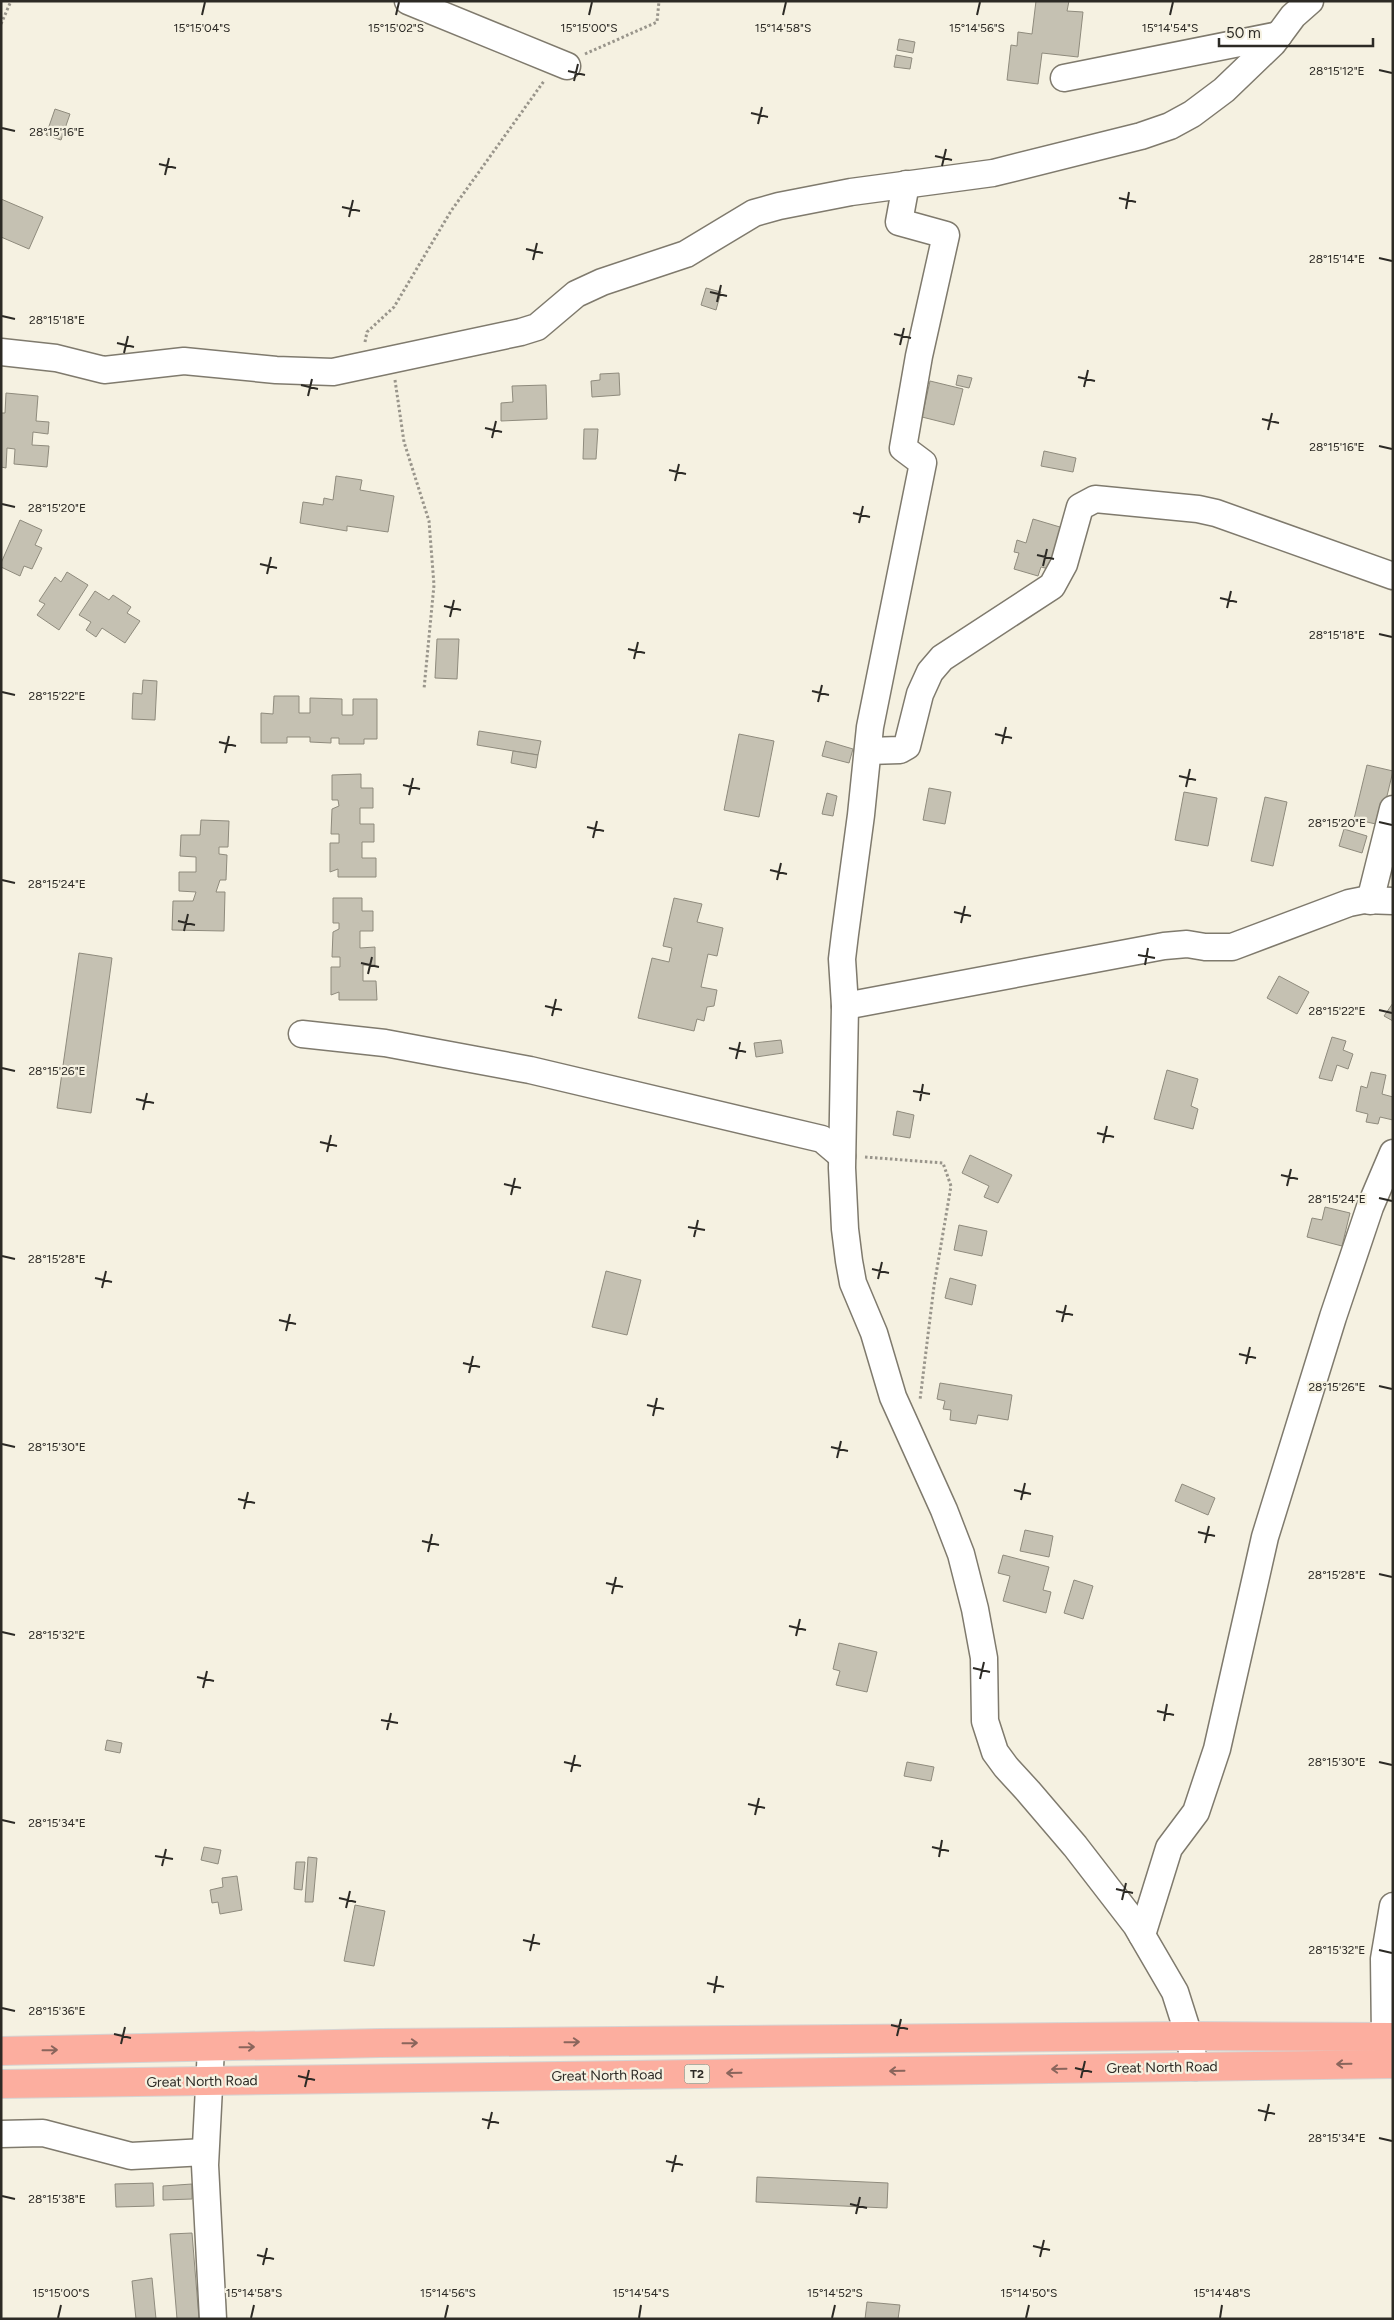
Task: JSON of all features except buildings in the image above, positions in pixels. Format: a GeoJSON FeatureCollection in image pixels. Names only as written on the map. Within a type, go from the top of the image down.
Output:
{"type":"FeatureCollection","features":[{"type":"Feature","properties":{"kind":"highway"},"geometry":{"type":"LineString","coordinates":[[1,2050],[211,2048],[400,2043],[1189,2036],[1389,2037]]}},
{"type":"Feature","properties":{"kind":"highway","name":"Great North Road"},"geometry":{"type":"LineString","coordinates":[[1,2084],[1393,2064]]}},
{"type":"Feature","properties":{"kind":"street"},"geometry":{"type":"LineString","coordinates":[[408,1],[567,66]]}},
{"type":"Feature","properties":{"kind":"street"},"geometry":{"type":"LineString","coordinates":[[1,352],[56,358],[104,370],[184,361],[276,370],[323,371],[392,360],[537,326],[576,294],[602,282],[686,254],[754,213],[818,197],[993,173],[1141,136],[1170,126],[1192,114],[1224,90],[1257,60],[1293,16],[1310,1]]}},
{"type":"Feature","properties":{"kind":"street"},"geometry":{"type":"LineString","coordinates":[[1064,78],[1279,35]]}},
{"type":"Feature","properties":{"kind":"street"},"geometry":{"type":"LineString","coordinates":[[906,184],[898,222],[946,235],[919,356],[903,448],[923,463],[875,697],[842,959],[845,1006],[842,1156],[845,1229],[853,1283],[874,1333],[893,1397],[961,1554],[975,1609],[984,1658],[985,1721],[988,1736],[995,1752],[1006,1767],[1075,1846],[1142,1934],[1175,1992],[1189,2036],[1195,2066]]}},
{"type":"Feature","properties":{"kind":"street"},"geometry":{"type":"LineString","coordinates":[[868,751],[900,750],[907,746],[925,681],[942,658],[1052,586],[1064,564],[1080,507],[1095,499],[1188,508],[1216,513],[1393,576]]}},
{"type":"Feature","properties":{"kind":"street"},"geometry":{"type":"LineString","coordinates":[[845,1006],[1164,946],[1187,944],[1205,947],[1232,947],[1349,903],[1381,901],[1393,809]]}},
{"type":"Feature","properties":{"kind":"street"},"geometry":{"type":"LineString","coordinates":[[302,1034],[385,1043],[530,1070],[822,1139],[842,1156]]}},
{"type":"Feature","properties":{"kind":"street"},"geometry":{"type":"LineString","coordinates":[[1142,1934],[1169,1848],[1196,1812],[1217,1749],[1268,1527],[1333,1316],[1370,1207],[1393,1153]]}},
{"type":"Feature","properties":{"kind":"street"},"geometry":{"type":"LineString","coordinates":[[1389,2037],[1384,1959],[1393,1906]]}},
{"type":"Feature","properties":{"kind":"street"},"geometry":{"type":"LineString","coordinates":[[211,2048],[205,2152],[213,2319]]}},
{"type":"Feature","properties":{"kind":"street"},"geometry":{"type":"LineString","coordinates":[[1,2134],[42,2133],[131,2156],[205,2152]]}},
{"type":"Feature","properties":{"kind":"path"},"geometry":{"type":"LineString","coordinates":[[1,24],[10,1]]}},
{"type":"Feature","properties":{"kind":"path"},"geometry":{"type":"LineString","coordinates":[[361,366],[367,332],[394,307],[451,212],[544,81],[582,55],[657,22],[659,1]]}},
{"type":"Feature","properties":{"kind":"path"},"geometry":{"type":"LineString","coordinates":[[392,360],[404,442],[429,521],[434,585],[424,690]]}},
{"type":"Feature","properties":{"kind":"path"},"geometry":{"type":"LineString","coordinates":[[842,1156],[897,1158],[943,1163],[952,1186],[934,1286],[920,1406]]}}]}
